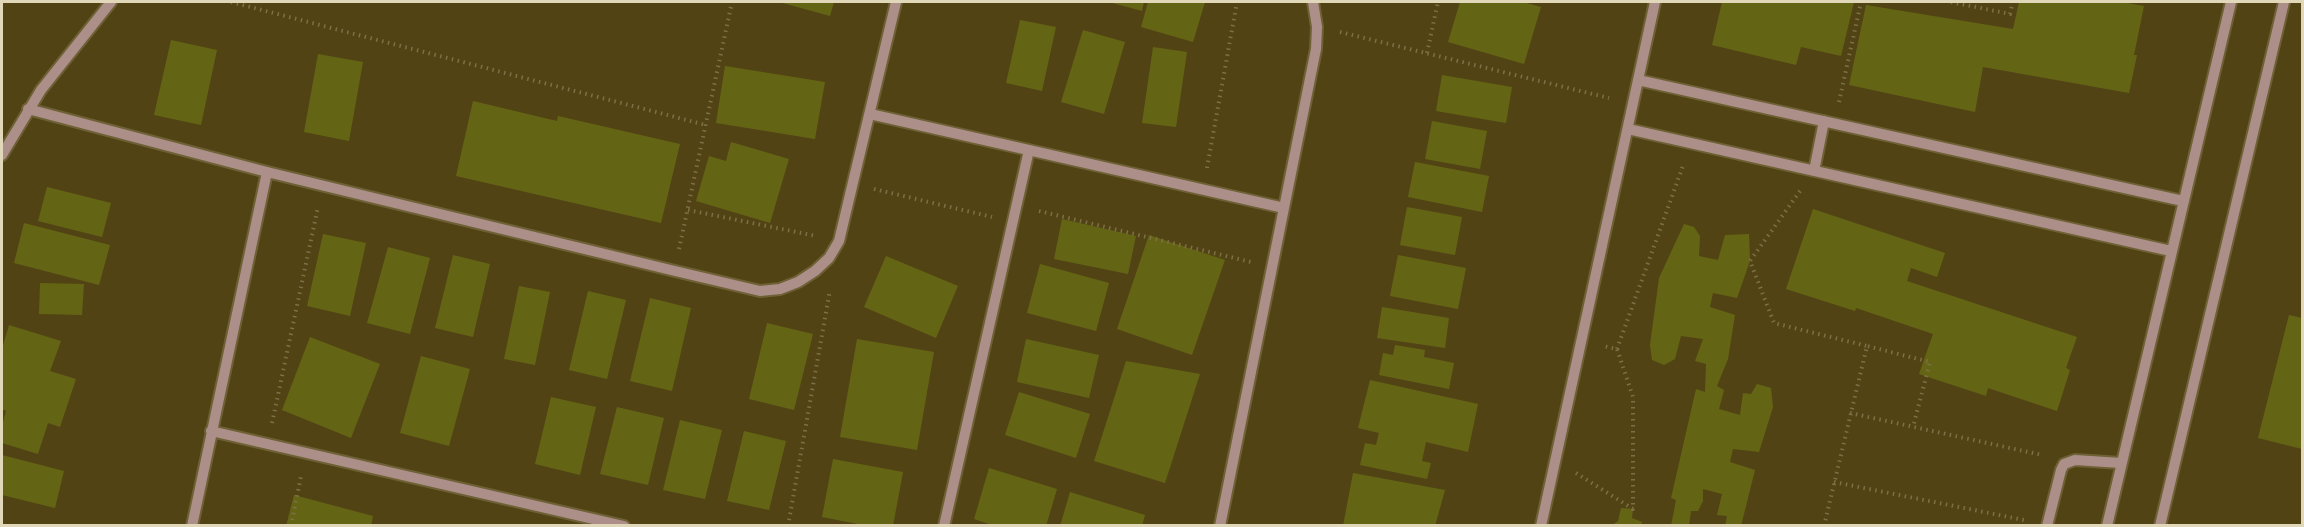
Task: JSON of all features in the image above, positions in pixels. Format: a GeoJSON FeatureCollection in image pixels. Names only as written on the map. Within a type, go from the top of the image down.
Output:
{"type":"FeatureCollection","features":[{"type":"Feature","properties":{"kind":"street"},"geometry":{"type":"LineString","coordinates":[[2,155],[28,110],[111,2]]}},
{"type":"Feature","properties":{"kind":"street"},"geometry":{"type":"LineString","coordinates":[[28,110],[323,186],[675,271],[760,291],[780,289],[798,282],[815,271],[829,258],[839,241],[896,2]]}},
{"type":"Feature","properties":{"kind":"street"},"geometry":{"type":"LineString","coordinates":[[1220,525],[1316,49],[1317,27],[1313,2]]}},
{"type":"Feature","properties":{"kind":"street"},"geometry":{"type":"LineString","coordinates":[[1541,525],[1655,2]]}},
{"type":"Feature","properties":{"kind":"street"},"geometry":{"type":"LineString","coordinates":[[2107,525],[2231,2]]}},
{"type":"Feature","properties":{"kind":"street"},"geometry":{"type":"LineString","coordinates":[[2160,525],[2284,2]]}},
{"type":"Feature","properties":{"kind":"street"},"geometry":{"type":"LineString","coordinates":[[1638,80],[2183,201]]}},
{"type":"Feature","properties":{"kind":"street"},"geometry":{"type":"LineString","coordinates":[[870,114],[1284,208]]}},
{"type":"Feature","properties":{"kind":"street"},"geometry":{"type":"LineString","coordinates":[[1814,171],[1829,122]]}},
{"type":"Feature","properties":{"kind":"street"},"geometry":{"type":"LineString","coordinates":[[1628,129],[2171,251]]}},
{"type":"Feature","properties":{"kind":"street"},"geometry":{"type":"LineString","coordinates":[[944,525],[1029,150]]}},
{"type":"Feature","properties":{"kind":"street"},"geometry":{"type":"LineString","coordinates":[[192,525],[267,172]]}},
{"type":"Feature","properties":{"kind":"street"},"geometry":{"type":"LineString","coordinates":[[211,431],[624,525]]}},
{"type":"Feature","properties":{"kind":"street"},"geometry":{"type":"LineString","coordinates":[[2047,524],[2061,470],[2069,461],[2121,463]]}},
{"type":"Feature","properties":{"kind":"path"},"geometry":{"type":"LineString","coordinates":[[231,2],[706,125]]}},
{"type":"Feature","properties":{"kind":"path"},"geometry":{"type":"LineString","coordinates":[[675,271],[732,2]]}},
{"type":"Feature","properties":{"kind":"path"},"geometry":{"type":"LineString","coordinates":[[1203,190],[1237,2]]}},
{"type":"Feature","properties":{"kind":"path"},"geometry":{"type":"LineString","coordinates":[[1427,53],[1438,2]]}},
{"type":"Feature","properties":{"kind":"path"},"geometry":{"type":"LineString","coordinates":[[1829,122],[1861,2]]}},
{"type":"Feature","properties":{"kind":"path"},"geometry":{"type":"LineString","coordinates":[[1951,2],[2010,14],[2013,2]]}},
{"type":"Feature","properties":{"kind":"path"},"geometry":{"type":"LineString","coordinates":[[1317,27],[1633,104]]}},
{"type":"Feature","properties":{"kind":"path"},"geometry":{"type":"LineString","coordinates":[[1555,460],[1633,509],[1633,397],[1617,349],[1691,144]]}},
{"type":"Feature","properties":{"kind":"path"},"geometry":{"type":"LineString","coordinates":[[1814,171],[1750,261],[1774,323],[1930,362],[1913,427]]}},
{"type":"Feature","properties":{"kind":"path"},"geometry":{"type":"LineString","coordinates":[[854,184],[1013,222]]}},
{"type":"Feature","properties":{"kind":"path"},"geometry":{"type":"LineString","coordinates":[[268,444],[323,186]]}},
{"type":"Feature","properties":{"kind":"path"},"geometry":{"type":"LineString","coordinates":[[1017,206],[1272,267]]}},
{"type":"Feature","properties":{"kind":"path"},"geometry":{"type":"LineString","coordinates":[[688,210],[839,241]]}},
{"type":"Feature","properties":{"kind":"path"},"geometry":{"type":"LineString","coordinates":[[788,525],[831,286]]}},
{"type":"Feature","properties":{"kind":"path"},"geometry":{"type":"LineString","coordinates":[[1581,340],[1617,349]]}},
{"type":"Feature","properties":{"kind":"path"},"geometry":{"type":"LineString","coordinates":[[1824,525],[1867,346]]}},
{"type":"Feature","properties":{"kind":"path"},"geometry":{"type":"LineString","coordinates":[[1850,413],[2069,461]]}},
{"type":"Feature","properties":{"kind":"path"},"geometry":{"type":"LineString","coordinates":[[291,525],[306,453]]}},
{"type":"Feature","properties":{"kind":"path"},"geometry":{"type":"LineString","coordinates":[[1834,482],[2047,524]]}},
{"type":"Feature","properties":{"kind":"building"},"geometry":{"type":"Polygon","coordinates":[[[779,2],[834,2],[830,16],[779,2]]]}},
{"type":"Feature","properties":{"kind":"building"},"geometry":{"type":"Polygon","coordinates":[[[1109,2],[1144,2],[1142,11],[1109,2]]]}},
{"type":"Feature","properties":{"kind":"building"},"geometry":{"type":"Polygon","coordinates":[[[1148,2],[1205,2],[1193,42],[1141,27],[1148,2]]]}},
{"type":"Feature","properties":{"kind":"building"},"geometry":{"type":"Polygon","coordinates":[[[1460,2],[1523,2],[1541,7],[1524,64],[1448,42],[1460,2]]]}},
{"type":"Feature","properties":{"kind":"building"},"geometry":{"type":"Polygon","coordinates":[[[1722,2],[1854,2],[1841,56],[1801,47],[1796,65],[1712,45],[1722,2]]]}},
{"type":"Feature","properties":{"kind":"building"},"geometry":{"type":"Polygon","coordinates":[[[2019,2],[2122,2],[2144,6],[2129,93],[1983,67],[1975,112],[1849,85],[1866,5],[2013,29],[2019,2]]]}},
{"type":"Feature","properties":{"kind":"building"},"geometry":{"type":"Polygon","coordinates":[[[1020,20],[1056,27],[1042,91],[1006,83],[1020,20]]]}},
{"type":"Feature","properties":{"kind":"building"},"geometry":{"type":"Polygon","coordinates":[[[1083,30],[1125,42],[1104,114],[1061,102],[1083,30]]]}},
{"type":"Feature","properties":{"kind":"building"},"geometry":{"type":"Polygon","coordinates":[[[171,40],[217,50],[201,125],[154,115],[171,40]]]}},
{"type":"Feature","properties":{"kind":"building"},"geometry":{"type":"Polygon","coordinates":[[[1153,47],[1187,52],[1176,127],[1142,123],[1153,47]]]}},
{"type":"Feature","properties":{"kind":"building"},"geometry":{"type":"Polygon","coordinates":[[[318,54],[363,62],[349,141],[304,132],[318,54]]]}},
{"type":"Feature","properties":{"kind":"building"},"geometry":{"type":"Polygon","coordinates":[[[725,66],[825,82],[815,139],[716,123],[725,66]]]}},
{"type":"Feature","properties":{"kind":"building"},"geometry":{"type":"Polygon","coordinates":[[[1442,75],[1512,87],[1506,123],[1436,111],[1442,75]]]}},
{"type":"Feature","properties":{"kind":"building"},"geometry":{"type":"Polygon","coordinates":[[[473,101],[557,121],[558,116],[680,144],[661,223],[456,176],[473,101]]]}},
{"type":"Feature","properties":{"kind":"building"},"geometry":{"type":"Polygon","coordinates":[[[1432,121],[1487,131],[1480,169],[1425,159],[1432,121]]]}},
{"type":"Feature","properties":{"kind":"building"},"geometry":{"type":"Polygon","coordinates":[[[731,142],[789,159],[770,223],[696,201],[709,156],[726,161],[731,142]]]}},
{"type":"Feature","properties":{"kind":"building"},"geometry":{"type":"Polygon","coordinates":[[[1415,162],[1489,176],[1482,212],[1408,197],[1415,162]]]}},
{"type":"Feature","properties":{"kind":"building"},"geometry":{"type":"Polygon","coordinates":[[[47,187],[111,203],[102,237],[38,221],[47,187]]]}},
{"type":"Feature","properties":{"kind":"building"},"geometry":{"type":"Polygon","coordinates":[[[1407,207],[1462,217],[1455,255],[1400,245],[1407,207]]]}},
{"type":"Feature","properties":{"kind":"building"},"geometry":{"type":"Polygon","coordinates":[[[1813,209],[1945,253],[1937,277],[1911,268],[1907,281],[2077,337],[2066,368],[2070,370],[2057,411],[1988,388],[1986,396],[1919,374],[1933,334],[1856,308],[1855,311],[1786,289],[1813,209]]]}},
{"type":"Feature","properties":{"kind":"building"},"geometry":{"type":"Polygon","coordinates":[[[1062,219],[1136,236],[1128,274],[1054,259],[1062,219]]]}},
{"type":"Feature","properties":{"kind":"building"},"geometry":{"type":"Polygon","coordinates":[[[24,223],[110,245],[99,285],[14,263],[24,223]]]}},
{"type":"Feature","properties":{"kind":"building"},"geometry":{"type":"Polygon","coordinates":[[[1684,224],[1694,227],[1700,236],[1699,256],[1718,260],[1725,235],[1749,234],[1750,261],[1737,298],[1713,293],[1710,307],[1735,315],[1728,359],[1717,386],[1724,390],[1719,409],[1740,415],[1743,393],[1751,394],[1757,384],[1771,388],[1773,407],[1759,452],[1733,449],[1730,462],[1755,470],[1741,526],[1725,526],[1727,516],[1717,515],[1722,494],[1703,489],[1703,501],[1698,511],[1691,511],[1689,526],[1671,526],[1676,500],[1671,498],[1696,389],[1705,392],[1706,364],[1695,361],[1703,339],[1681,336],[1675,359],[1664,365],[1652,360],[1650,345],[1659,278],[1684,224]]]}},
{"type":"Feature","properties":{"kind":"building"},"geometry":{"type":"Polygon","coordinates":[[[323,234],[366,243],[350,316],[307,306],[323,234]]]}},
{"type":"Feature","properties":{"kind":"building"},"geometry":{"type":"Polygon","coordinates":[[[1149,235],[1225,260],[1192,355],[1117,329],[1149,235]]]}},
{"type":"Feature","properties":{"kind":"building"},"geometry":{"type":"Polygon","coordinates":[[[388,247],[430,258],[410,334],[367,323],[388,247]]]}},
{"type":"Feature","properties":{"kind":"building"},"geometry":{"type":"Polygon","coordinates":[[[453,255],[490,264],[473,337],[435,328],[453,255]]]}},
{"type":"Feature","properties":{"kind":"building"},"geometry":{"type":"Polygon","coordinates":[[[1398,255],[1466,268],[1458,309],[1390,296],[1398,255]]]}},
{"type":"Feature","properties":{"kind":"building"},"geometry":{"type":"Polygon","coordinates":[[[886,256],[958,286],[936,338],[864,307],[886,256]]]}},
{"type":"Feature","properties":{"kind":"building"},"geometry":{"type":"Polygon","coordinates":[[[1040,264],[1109,283],[1096,331],[1027,313],[1040,264]]]}},
{"type":"Feature","properties":{"kind":"building"},"geometry":{"type":"Polygon","coordinates":[[[40,283],[84,284],[82,315],[39,314],[40,283]]]}},
{"type":"Feature","properties":{"kind":"building"},"geometry":{"type":"Polygon","coordinates":[[[519,286],[550,292],[535,365],[504,359],[519,286]]]}},
{"type":"Feature","properties":{"kind":"building"},"geometry":{"type":"Polygon","coordinates":[[[588,291],[626,300],[607,379],[569,370],[588,291]]]}},
{"type":"Feature","properties":{"kind":"building"},"geometry":{"type":"Polygon","coordinates":[[[650,298],[691,308],[672,391],[630,381],[650,298]]]}},
{"type":"Feature","properties":{"kind":"building"},"geometry":{"type":"Polygon","coordinates":[[[1382,307],[1449,318],[1445,348],[1377,338],[1382,307]]]}},
{"type":"Feature","properties":{"kind":"building"},"geometry":{"type":"Polygon","coordinates":[[[2289,315],[2302,318],[2302,449],[2258,438],[2289,315]]]}},
{"type":"Feature","properties":{"kind":"building"},"geometry":{"type":"Polygon","coordinates":[[[767,323],[813,334],[794,410],[749,399],[767,323]]]}},
{"type":"Feature","properties":{"kind":"building"},"geometry":{"type":"Polygon","coordinates":[[[9,325],[61,341],[50,371],[76,379],[60,427],[48,423],[38,454],[2,443],[2,426],[6,411],[2,409],[2,349],[9,325]]]}},
{"type":"Feature","properties":{"kind":"building"},"geometry":{"type":"Polygon","coordinates":[[[310,337],[380,364],[351,438],[282,410],[310,337]]]}},
{"type":"Feature","properties":{"kind":"building"},"geometry":{"type":"Polygon","coordinates":[[[857,339],[934,352],[917,450],[840,437],[857,339]]]}},
{"type":"Feature","properties":{"kind":"building"},"geometry":{"type":"Polygon","coordinates":[[[1026,339],[1099,355],[1089,398],[1017,382],[1026,339]]]}},
{"type":"Feature","properties":{"kind":"building"},"geometry":{"type":"Polygon","coordinates":[[[1395,345],[1425,350],[1424,357],[1454,363],[1449,389],[1379,375],[1383,353],[1393,355],[1395,345]]]}},
{"type":"Feature","properties":{"kind":"building"},"geometry":{"type":"Polygon","coordinates":[[[421,356],[470,369],[449,446],[400,433],[421,356]]]}},
{"type":"Feature","properties":{"kind":"building"},"geometry":{"type":"Polygon","coordinates":[[[1126,361],[1200,374],[1165,483],[1094,461],[1126,361]]]}},
{"type":"Feature","properties":{"kind":"building"},"geometry":{"type":"Polygon","coordinates":[[[1370,380],[1478,404],[1468,452],[1426,442],[1422,461],[1431,463],[1427,479],[1360,465],[1365,443],[1376,445],[1379,433],[1358,428],[1370,380]]]}},
{"type":"Feature","properties":{"kind":"building"},"geometry":{"type":"Polygon","coordinates":[[[1019,392],[1090,414],[1076,458],[1005,435],[1019,392]]]}},
{"type":"Feature","properties":{"kind":"building"},"geometry":{"type":"Polygon","coordinates":[[[551,397],[596,407],[580,475],[535,464],[551,397]]]}},
{"type":"Feature","properties":{"kind":"building"},"geometry":{"type":"Polygon","coordinates":[[[617,407],[664,418],[648,485],[600,474],[617,407]]]}},
{"type":"Feature","properties":{"kind":"building"},"geometry":{"type":"Polygon","coordinates":[[[680,420],[722,430],[705,499],[663,490],[680,420]]]}},
{"type":"Feature","properties":{"kind":"building"},"geometry":{"type":"Polygon","coordinates":[[[744,431],[786,441],[769,510],[727,501],[744,431]]]}},
{"type":"Feature","properties":{"kind":"building"},"geometry":{"type":"Polygon","coordinates":[[[2,455],[64,471],[55,508],[2,495],[2,455]]]}},
{"type":"Feature","properties":{"kind":"building"},"geometry":{"type":"Polygon","coordinates":[[[833,459],[903,472],[893,526],[868,526],[822,517],[833,459]]]}},
{"type":"Feature","properties":{"kind":"building"},"geometry":{"type":"Polygon","coordinates":[[[989,468],[1057,489],[1046,526],[995,526],[974,519],[989,468]]]}},
{"type":"Feature","properties":{"kind":"building"},"geometry":{"type":"Polygon","coordinates":[[[1353,473],[1445,490],[1435,526],[1343,526],[1353,473]]]}},
{"type":"Feature","properties":{"kind":"building"},"geometry":{"type":"Polygon","coordinates":[[[1070,492],[1145,515],[1142,526],[1060,526],[1070,492]]]}},
{"type":"Feature","properties":{"kind":"building"},"geometry":{"type":"Polygon","coordinates":[[[294,495],[373,516],[371,526],[286,526],[294,495]]]}},
{"type":"Feature","properties":{"kind":"building"},"geometry":{"type":"Polygon","coordinates":[[[1621,508],[1633,509],[1632,518],[1642,522],[1641,526],[1611,526],[1618,521],[1621,508]]]}}]}
